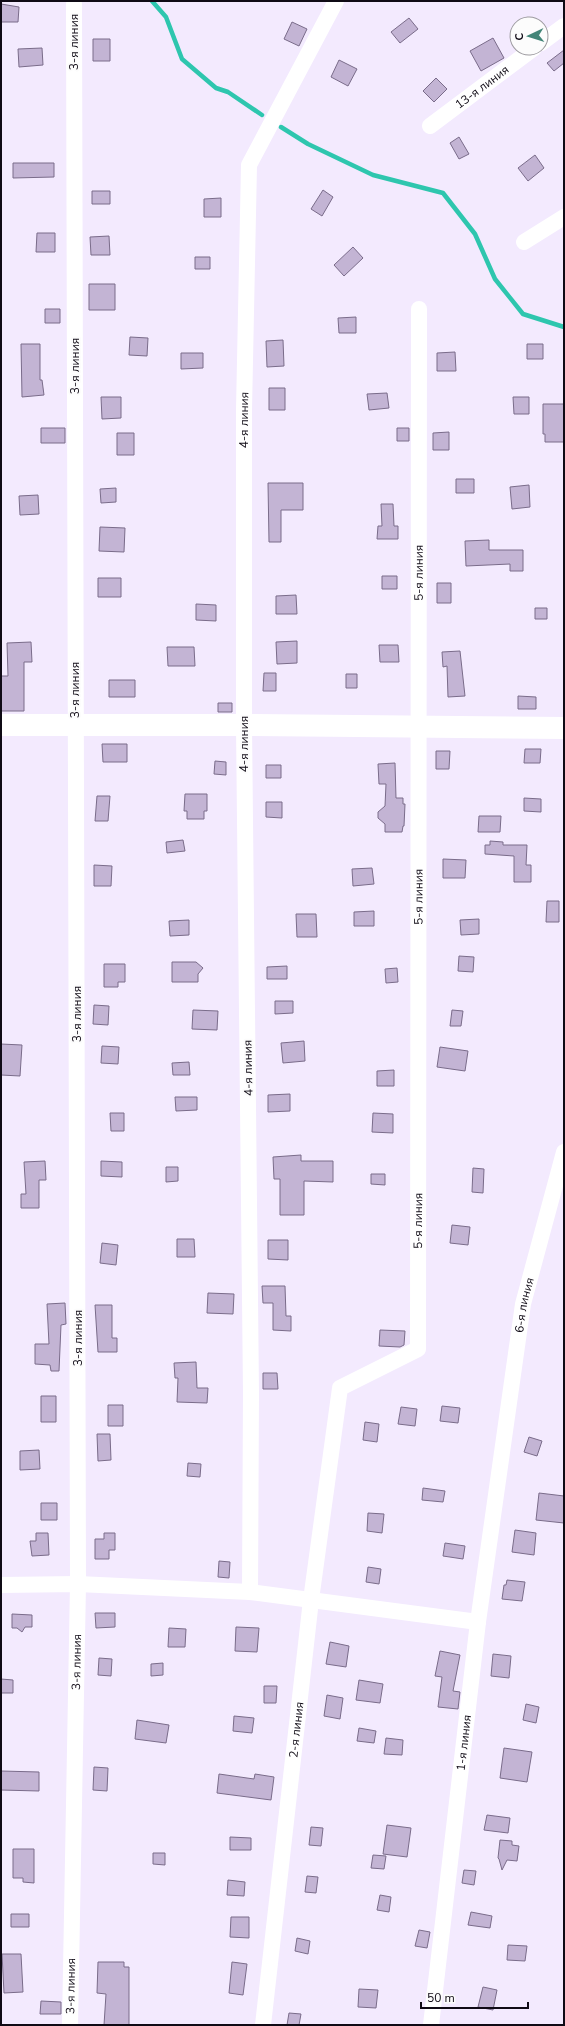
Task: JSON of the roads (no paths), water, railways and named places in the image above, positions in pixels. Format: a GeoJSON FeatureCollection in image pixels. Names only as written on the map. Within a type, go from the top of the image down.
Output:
{"type":"FeatureCollection","features":[{"type":"Feature","properties":{"kind":"street","name":"4-я линия"},"geometry":{"type":"LineString","coordinates":[[250,1592],[251,1393],[244,724],[244,410],[249,165],[336,1]]}},
{"type":"Feature","properties":{"kind":"street","name":"3-я линия"},"geometry":{"type":"LineString","coordinates":[[70,2025],[78,1584],[74,4]]}},
{"type":"Feature","properties":{"kind":"street"},"geometry":{"type":"LineString","coordinates":[[549,37],[564,26]]}},
{"type":"Feature","properties":{"kind":"street","name":"13-я линия"},"geometry":{"type":"LineString","coordinates":[[430,126],[523,56]]}},
{"type":"Feature","properties":{"kind":"street"},"geometry":{"type":"LineString","coordinates":[[524,242],[564,217]]}},
{"type":"Feature","properties":{"kind":"street","name":"5-я линия"},"geometry":{"type":"LineString","coordinates":[[334,1435],[340,1388],[418,1349],[419,309]]}},
{"type":"Feature","properties":{"kind":"street"},"geometry":{"type":"LineString","coordinates":[[1,725],[244,724],[564,728]]}},
{"type":"Feature","properties":{"kind":"street","name":"6-я линия"},"geometry":{"type":"LineString","coordinates":[[501,1462],[523,1304],[564,1152]]}},
{"type":"Feature","properties":{"kind":"street","name":"2-я линия"},"geometry":{"type":"LineString","coordinates":[[263,2025],[311,1600],[334,1435]]}},
{"type":"Feature","properties":{"kind":"street","name":"1-я линия"},"geometry":{"type":"LineString","coordinates":[[431,2025],[478,1622],[501,1462]]}},
{"type":"Feature","properties":{"kind":"street"},"geometry":{"type":"LineString","coordinates":[[1,1585],[78,1584],[250,1592],[478,1622]]}},
{"type":"Feature","properties":{"kind":"waterway"},"geometry":{"type":"LineString","coordinates":[[152,1],[166,17],[182,59],[216,88],[228,92],[262,115]]}},
{"type":"Feature","properties":{"kind":"waterway"},"geometry":{"type":"LineString","coordinates":[[281,127],[308,144],[373,175],[443,193],[475,234],[495,279],[523,314],[564,327]]}}]}
